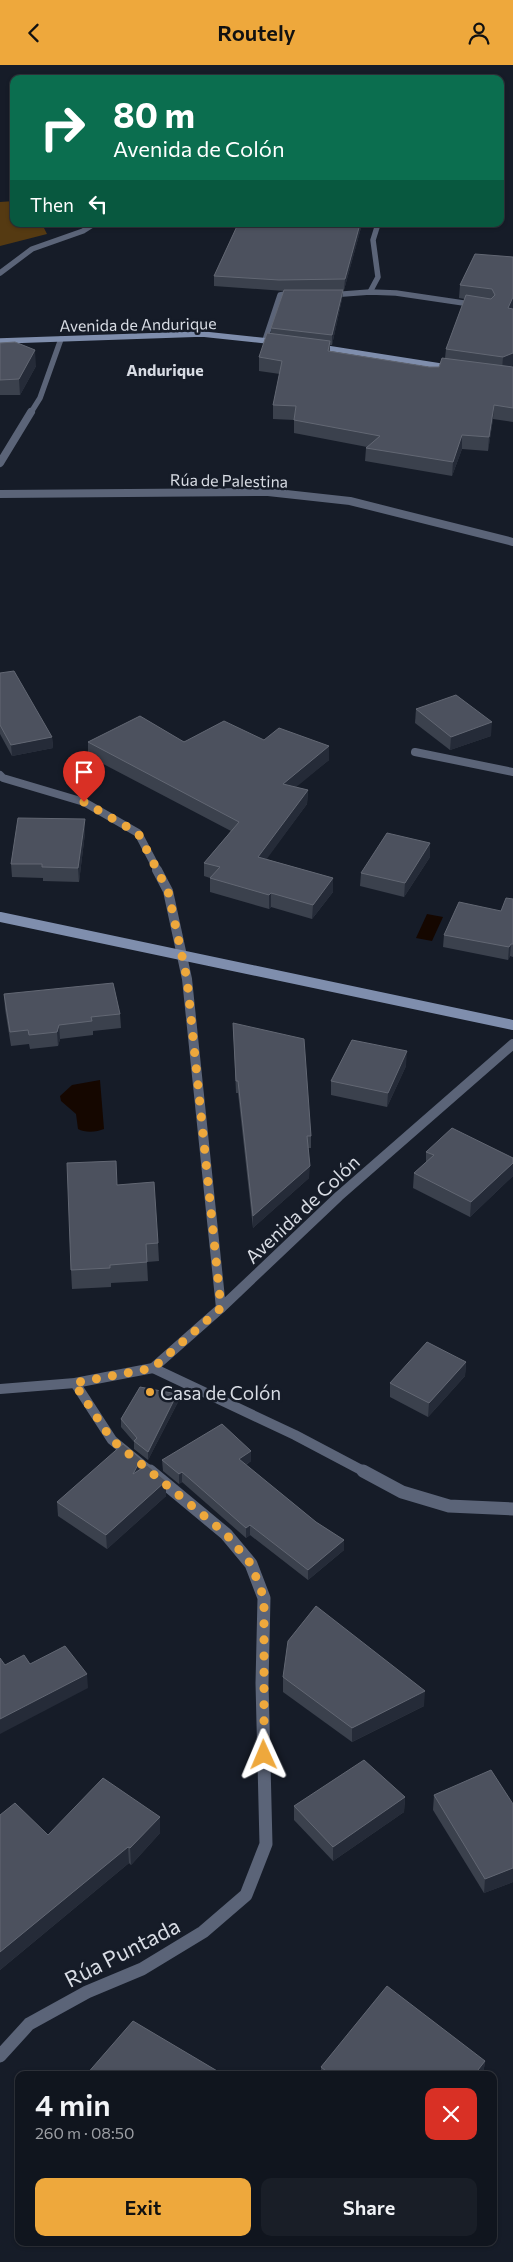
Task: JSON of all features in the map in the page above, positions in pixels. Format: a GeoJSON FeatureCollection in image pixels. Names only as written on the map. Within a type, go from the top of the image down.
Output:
{"type":"FeatureCollection","features":[{"type":"Feature","properties":{"kind":"main road","name":"Avenida de Andurique"},"geometry":{"type":"LineString","coordinates":[[0,341],[202,334],[283,343]]}},
{"type":"Feature","properties":{"kind":"main road"},"geometry":{"type":"LineString","coordinates":[[310,346],[464,370]]}},
{"type":"Feature","properties":{"kind":"main road"},"geometry":{"type":"LineString","coordinates":[[0,917],[182,953],[513,1025]]}},
{"type":"Feature","properties":{"kind":"street"},"geometry":{"type":"LineString","coordinates":[[0,273],[32,249],[88,227]]}},
{"type":"Feature","properties":{"kind":"street"},"geometry":{"type":"LineString","coordinates":[[370,292],[378,277],[373,240],[377,227]]}},
{"type":"Feature","properties":{"kind":"street"},"geometry":{"type":"LineString","coordinates":[[265,340],[280,295],[291,292],[301,293]]}},
{"type":"Feature","properties":{"kind":"street"},"geometry":{"type":"LineString","coordinates":[[320,295],[348,295],[370,292],[396,293],[480,306]]}},
{"type":"Feature","properties":{"kind":"street"},"geometry":{"type":"LineString","coordinates":[[0,463],[40,399],[61,339]]}},
{"type":"Feature","properties":{"kind":"street","name":"Rúa de Palestina"},"geometry":{"type":"LineString","coordinates":[[0,494],[268,492],[350,501],[513,542]]}},
{"type":"Feature","properties":{"kind":"street"},"geometry":{"type":"LineString","coordinates":[[415,752],[513,772]]}},
{"type":"Feature","properties":{"kind":"street"},"geometry":{"type":"LineString","coordinates":[[0,775],[3,778],[84,802],[138,833],[168,891],[187,979],[221,1308]]}},
{"type":"Feature","properties":{"kind":"street","name":"Avenida de Colón"},"geometry":{"type":"LineString","coordinates":[[153,1368],[221,1308],[339,1197],[513,1044]]}},
{"type":"Feature","properties":{"kind":"street"},"geometry":{"type":"LineString","coordinates":[[0,1389],[74,1383],[153,1368],[296,1435],[402,1492],[449,1506],[513,1509]]}},
{"type":"Feature","properties":{"kind":"street","name":"Rúa Puntada"},"geometry":{"type":"LineString","coordinates":[[0,2056],[29,2024],[87,1992],[142,1969],[203,1932],[246,1895],[266,1844],[262,1683],[264,1598],[251,1564],[226,1534],[112,1440],[74,1383]]}},
{"type":"Feature","properties":{"kind":"shaded area"},"geometry":{"type":"Polygon","coordinates":[[[10,201],[10,227],[44,227],[47,234],[0,246],[0,202],[10,201]]]}},
{"type":"Feature","properties":{"kind":"shaded area"},"geometry":{"type":"Polygon","coordinates":[[[427,914],[443,917],[432,941],[416,938],[427,914]]]}},
{"type":"Feature","properties":{"kind":"shaded area"},"geometry":{"type":"Polygon","coordinates":[[[100,1080],[104,1129],[91,1132],[78,1129],[76,1114],[61,1101],[60,1096],[72,1085],[100,1080]]]}},
{"type":"Feature","properties":{"kind":"building"},"geometry":{"type":"Polygon","coordinates":[[[237,227],[359,227],[345,279],[279,280],[214,276],[237,227]]]}},
{"type":"Feature","properties":{"kind":"building"},"geometry":{"type":"Polygon","coordinates":[[[475,254],[513,257],[513,297],[508,308],[513,309],[513,353],[503,357],[446,349],[466,295],[491,299],[495,295],[492,289],[460,285],[475,254]]]}},
{"type":"Feature","properties":{"kind":"building"},"geometry":{"type":"Polygon","coordinates":[[[284,290],[343,290],[332,335],[271,328],[284,290]]]}},
{"type":"Feature","properties":{"kind":"building"},"geometry":{"type":"Polygon","coordinates":[[[267,333],[330,341],[328,351],[429,367],[439,367],[442,358],[513,367],[513,408],[494,405],[489,437],[462,435],[453,462],[366,448],[380,436],[294,420],[296,406],[273,405],[282,361],[259,357],[267,333]]]}},
{"type":"Feature","properties":{"kind":"building"},"geometry":{"type":"Polygon","coordinates":[[[15,342],[35,350],[19,379],[0,380],[0,343],[15,342]]]}},
{"type":"Feature","properties":{"kind":"building"},"geometry":{"type":"Polygon","coordinates":[[[14,671],[52,737],[11,745],[0,725],[0,673],[14,671]]]}},
{"type":"Feature","properties":{"kind":"building"},"geometry":{"type":"Polygon","coordinates":[[[456,695],[492,722],[451,737],[416,709],[456,695]]]}},
{"type":"Feature","properties":{"kind":"building"},"geometry":{"type":"Polygon","coordinates":[[[140,716],[184,742],[224,721],[264,740],[279,728],[329,746],[283,784],[308,790],[258,857],[333,878],[313,905],[210,878],[220,867],[204,863],[239,822],[88,742],[140,716]]]}},
{"type":"Feature","properties":{"kind":"building"},"geometry":{"type":"Polygon","coordinates":[[[18,818],[85,819],[78,868],[42,867],[42,864],[11,864],[18,818]]]}},
{"type":"Feature","properties":{"kind":"building"},"geometry":{"type":"Polygon","coordinates":[[[387,833],[430,843],[405,883],[361,873],[387,833]]]}},
{"type":"Feature","properties":{"kind":"building"},"geometry":{"type":"Polygon","coordinates":[[[506,898],[513,899],[513,944],[509,947],[444,935],[459,902],[501,911],[506,898]]]}},
{"type":"Feature","properties":{"kind":"building"},"geometry":{"type":"Polygon","coordinates":[[[113,983],[120,1014],[91,1017],[92,1021],[59,1025],[57,1032],[29,1035],[28,1030],[10,1032],[4,994],[113,983]]]}},
{"type":"Feature","properties":{"kind":"building"},"geometry":{"type":"Polygon","coordinates":[[[233,1023],[304,1039],[311,1136],[307,1136],[310,1166],[253,1216],[238,1081],[236,1081],[233,1023]]]}},
{"type":"Feature","properties":{"kind":"building"},"geometry":{"type":"Polygon","coordinates":[[[352,1040],[407,1051],[388,1093],[331,1081],[352,1040]]]}},
{"type":"Feature","properties":{"kind":"building"},"geometry":{"type":"Polygon","coordinates":[[[452,1128],[513,1158],[513,1163],[471,1202],[414,1173],[434,1155],[426,1152],[452,1128]]]}},
{"type":"Feature","properties":{"kind":"building"},"geometry":{"type":"Polygon","coordinates":[[[116,1161],[117,1185],[154,1182],[158,1243],[146,1244],[147,1262],[110,1265],[110,1268],[71,1270],[67,1163],[116,1161]]]}},
{"type":"Feature","properties":{"kind":"building"},"geometry":{"type":"Polygon","coordinates":[[[427,1342],[466,1362],[429,1403],[390,1383],[427,1342]]]}},
{"type":"Feature","properties":{"kind":"building"},"geometry":{"type":"Polygon","coordinates":[[[140,1387],[177,1394],[148,1452],[134,1441],[137,1438],[121,1419],[140,1387]]]}},
{"type":"Feature","properties":{"kind":"building"},"geometry":{"type":"Polygon","coordinates":[[[222,1424],[251,1451],[239,1459],[316,1522],[344,1540],[308,1570],[250,1525],[246,1528],[182,1472],[179,1474],[162,1460],[222,1424]]]}},
{"type":"Feature","properties":{"kind":"building"},"geometry":{"type":"Polygon","coordinates":[[[123,1444],[141,1459],[133,1474],[147,1465],[166,1481],[106,1535],[57,1502],[123,1444]]]}},
{"type":"Feature","properties":{"kind":"building"},"geometry":{"type":"Polygon","coordinates":[[[316,1606],[425,1691],[352,1728],[283,1677],[288,1641],[316,1606]]]}},
{"type":"Feature","properties":{"kind":"building"},"geometry":{"type":"Polygon","coordinates":[[[65,1646],[87,1674],[0,1719],[0,1658],[5,1665],[24,1655],[30,1664],[65,1646]]]}},
{"type":"Feature","properties":{"kind":"building"},"geometry":{"type":"Polygon","coordinates":[[[364,1760],[405,1797],[333,1847],[294,1806],[364,1760]]]}},
{"type":"Feature","properties":{"kind":"building"},"geometry":{"type":"Polygon","coordinates":[[[491,1770],[513,1804],[513,1868],[485,1879],[434,1795],[491,1770]]]}},
{"type":"Feature","properties":{"kind":"building"},"geometry":{"type":"Polygon","coordinates":[[[103,1778],[160,1817],[130,1848],[128,1847],[0,1952],[0,1815],[15,1803],[48,1835],[103,1778]]]}},
{"type":"Feature","properties":{"kind":"building"},"geometry":{"type":"Polygon","coordinates":[[[387,1986],[485,2061],[477,2071],[326,2071],[321,2067],[387,1986]]]}},
{"type":"Feature","properties":{"kind":"building"},"geometry":{"type":"Polygon","coordinates":[[[133,2021],[217,2071],[89,2071],[133,2021]]]}},
{"type":"Feature","properties":{"kind":"place","name":"Casa de Colón"},"geometry":{"type":"Point","coordinates":[150,1392]}},
{"type":"Feature","properties":{"kind":"district","name":"Andurique"},"geometry":{"type":"Point","coordinates":[165,369]}},
{"type":"Feature","properties":{"kind":"route"},"geometry":{"type":"LineString","coordinates":[[84,802],[138,833],[168,891],[187,979],[221,1308],[153,1368],[74,1383],[112,1440],[226,1534],[251,1564],[264,1598],[262,1683],[264,1755]]}}]}
